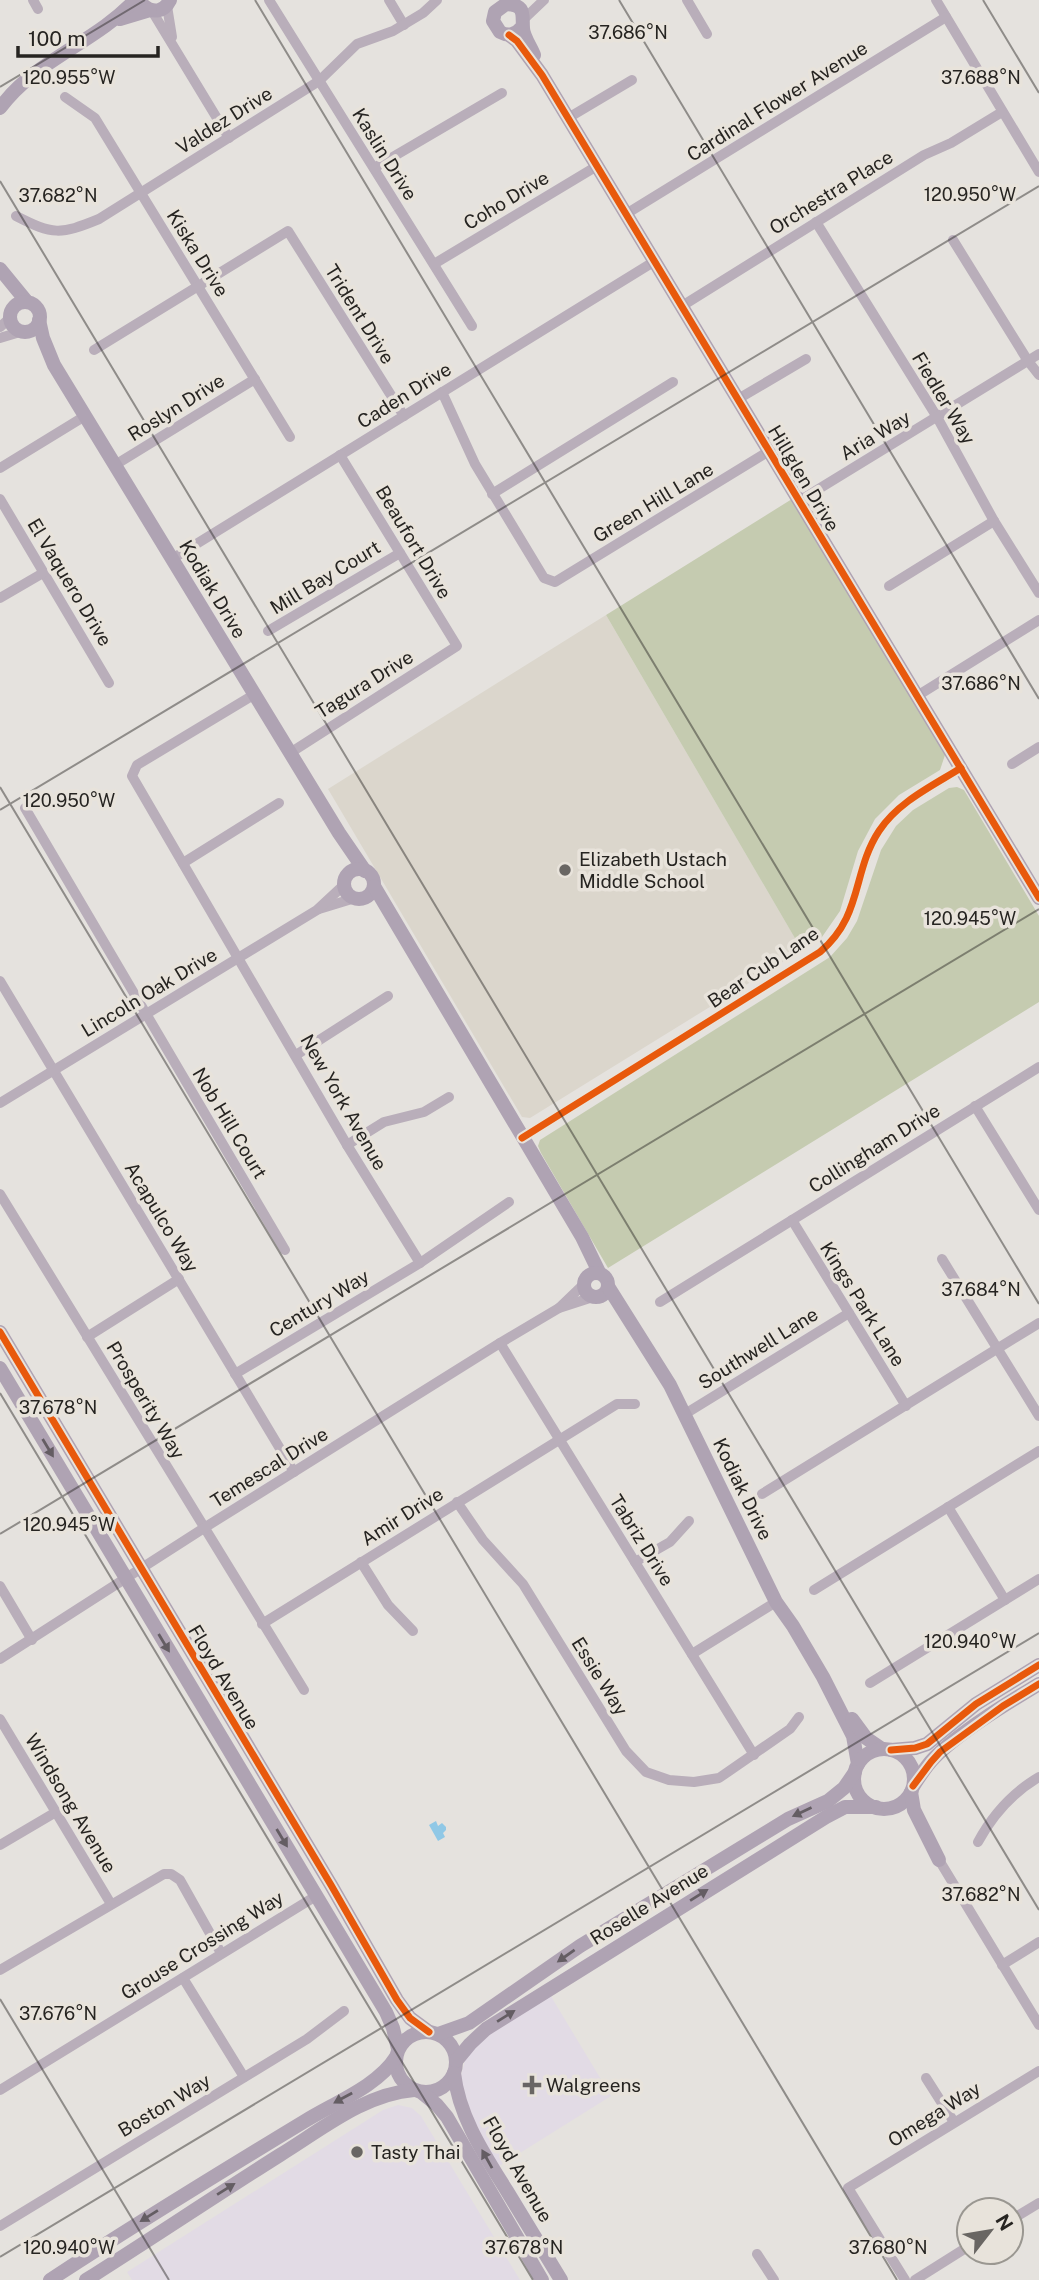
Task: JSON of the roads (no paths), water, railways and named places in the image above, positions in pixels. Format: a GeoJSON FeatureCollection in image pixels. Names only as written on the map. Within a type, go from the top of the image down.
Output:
{"type":"FeatureCollection","features":[{"type":"Feature","properties":{"kind":"street"},"geometry":{"type":"LineString","coordinates":[[112,22],[135,0]]}},
{"type":"Feature","properties":{"kind":"street","name":"Kaslin Drive"},"geometry":{"type":"LineString","coordinates":[[269,0],[472,326]]}},
{"type":"Feature","properties":{"kind":"street"},"geometry":{"type":"LineString","coordinates":[[389,0],[404,25]]}},
{"type":"Feature","properties":{"kind":"street","name":"Valdez Drive"},"geometry":{"type":"LineString","coordinates":[[16,216],[46,231],[74,229],[99,219],[319,81],[357,44],[404,25],[437,0]]}},
{"type":"Feature","properties":{"kind":"street"},"geometry":{"type":"LineString","coordinates":[[511,3],[530,0]]}},
{"type":"Feature","properties":{"kind":"street"},"geometry":{"type":"LineString","coordinates":[[509,35],[514,34],[544,0]]}},
{"type":"Feature","properties":{"kind":"street"},"geometry":{"type":"LineString","coordinates":[[687,0],[707,34]]}},
{"type":"Feature","properties":{"kind":"street"},"geometry":{"type":"LineString","coordinates":[[936,0],[1039,172]]}},
{"type":"Feature","properties":{"kind":"street"},"geometry":{"type":"LineString","coordinates":[[0,108],[15,89],[38,70],[112,22],[148,7],[160,10],[169,3]]}},
{"type":"Feature","properties":{"kind":"street"},"geometry":{"type":"LineString","coordinates":[[169,3],[173,43]]}},
{"type":"Feature","properties":{"kind":"street","name":"Hillglen Drive"},"geometry":{"type":"LineString","coordinates":[[542,75],[521,10],[511,3],[493,6],[493,21],[497,29],[517,41],[542,75],[1039,898]]}},
{"type":"Feature","properties":{"kind":"street"},"geometry":{"type":"LineString","coordinates":[[148,7],[173,43],[229,138]]}},
{"type":"Feature","properties":{"kind":"street","name":"Cardinal Flower Avenue"},"geometry":{"type":"LineString","coordinates":[[626,214],[946,17]]}},
{"type":"Feature","properties":{"kind":"street"},"geometry":{"type":"LineString","coordinates":[[568,118],[632,80]]}},
{"type":"Feature","properties":{"kind":"street"},"geometry":{"type":"LineString","coordinates":[[374,168],[502,93]]}},
{"type":"Feature","properties":{"kind":"street","name":"Kiska Drive"},"geometry":{"type":"LineString","coordinates":[[65,97],[95,118],[290,437]]}},
{"type":"Feature","properties":{"kind":"street","name":"Orchestra Place"},"geometry":{"type":"LineString","coordinates":[[682,306],[924,155],[951,143],[1002,111]]}},
{"type":"Feature","properties":{"kind":"street","name":"Coho Drive"},"geometry":{"type":"LineString","coordinates":[[433,264],[597,166]]}},
{"type":"Feature","properties":{"kind":"street","name":"Fiedler Way"},"geometry":{"type":"LineString","coordinates":[[816,222],[937,417],[994,521],[1039,593]]}},
{"type":"Feature","properties":{"kind":"street","name":"Trident Drive"},"geometry":{"type":"LineString","coordinates":[[199,288],[288,231],[404,416]]}},
{"type":"Feature","properties":{"kind":"street"},"geometry":{"type":"LineString","coordinates":[[953,240],[1039,375]]}},
{"type":"Feature","properties":{"kind":"street","name":"Caden Drive"},"geometry":{"type":"LineString","coordinates":[[172,559],[654,261]]}},
{"type":"Feature","properties":{"kind":"street"},"geometry":{"type":"LineString","coordinates":[[0,269],[16,291],[38,310],[39,320],[34,329],[0,338]]}},
{"type":"Feature","properties":{"kind":"street"},"geometry":{"type":"LineString","coordinates":[[0,281],[7,318],[22,332]]}},
{"type":"Feature","properties":{"kind":"street"},"geometry":{"type":"LineString","coordinates":[[94,351],[199,288]]}},
{"type":"Feature","properties":{"kind":"street"},"geometry":{"type":"LineString","coordinates":[[7,318],[18,304],[27,302]]}},
{"type":"Feature","properties":{"kind":"street","name":"Kodiak Drive"},"geometry":{"type":"LineString","coordinates":[[39,320],[54,365],[339,833],[365,870]]}},
{"type":"Feature","properties":{"kind":"street","name":"Kodiak Drive"},"geometry":{"type":"LineString","coordinates":[[22,332],[54,365]]}},
{"type":"Feature","properties":{"kind":"street","name":"Aria Way"},"geometry":{"type":"LineString","coordinates":[[799,501],[1039,354]]}},
{"type":"Feature","properties":{"kind":"street"},"geometry":{"type":"LineString","coordinates":[[738,399],[806,359]]}},
{"type":"Feature","properties":{"kind":"street","name":"Roslyn Drive"},"geometry":{"type":"LineString","coordinates":[[115,465],[255,379]]}},
{"type":"Feature","properties":{"kind":"street"},"geometry":{"type":"LineString","coordinates":[[442,392],[492,494],[673,382]]}},
{"type":"Feature","properties":{"kind":"street"},"geometry":{"type":"LineString","coordinates":[[0,468],[85,416]]}},
{"type":"Feature","properties":{"kind":"street","name":"Green Hill Lane"},"geometry":{"type":"LineString","coordinates":[[492,494],[544,578],[555,582],[769,451]]}},
{"type":"Feature","properties":{"kind":"street","name":"Beaufort Drive"},"geometry":{"type":"LineString","coordinates":[[340,455],[457,646]]}},
{"type":"Feature","properties":{"kind":"street","name":"El Vaquero Drive"},"geometry":{"type":"LineString","coordinates":[[0,499],[109,683]]}},
{"type":"Feature","properties":{"kind":"street"},"geometry":{"type":"LineString","coordinates":[[889,586],[994,521]]}},
{"type":"Feature","properties":{"kind":"street","name":"Mill Bay Court"},"geometry":{"type":"LineString","coordinates":[[268,631],[400,553]]}},
{"type":"Feature","properties":{"kind":"street"},"geometry":{"type":"LineString","coordinates":[[0,598],[43,573]]}},
{"type":"Feature","properties":{"kind":"street"},"geometry":{"type":"LineString","coordinates":[[917,696],[1039,620]]}},
{"type":"Feature","properties":{"kind":"street","name":"Tagura Drive"},"geometry":{"type":"LineString","coordinates":[[290,752],[457,646]]}},
{"type":"Feature","properties":{"kind":"street","name":"New York Avenue"},"geometry":{"type":"LineString","coordinates":[[254,694],[137,765],[132,776],[347,1145],[420,1263]]}},
{"type":"Feature","properties":{"kind":"street"},"geometry":{"type":"LineString","coordinates":[[1012,764],[1039,747]]}},
{"type":"Feature","properties":{"kind":"street","name":"Bear Cub Lane"},"geometry":{"type":"LineString","coordinates":[[522,1138],[825,947],[847,919],[868,855],[879,831],[900,808],[961,768]]}},
{"type":"Feature","properties":{"kind":"street"},"geometry":{"type":"LineString","coordinates":[[183,863],[279,803]]}},
{"type":"Feature","properties":{"kind":"street","name":"Nob Hill Court"},"geometry":{"type":"LineString","coordinates":[[25,808],[285,1250]]}},
{"type":"Feature","properties":{"kind":"street","name":"Kodiak Drive"},"geometry":{"type":"LineString","coordinates":[[339,833],[346,880]]}},
{"type":"Feature","properties":{"kind":"street"},"geometry":{"type":"LineString","coordinates":[[396,926],[347,892],[346,880],[357,869],[365,870],[372,876],[374,886],[396,926],[582,1237],[598,1272],[606,1276],[609,1287],[604,1294],[595,1297],[586,1292],[574,1226]]}},
{"type":"Feature","properties":{"kind":"street","name":"Lincoln Oak Drive"},"geometry":{"type":"LineString","coordinates":[[317,910],[346,880]]}},
{"type":"Feature","properties":{"kind":"street"},"geometry":{"type":"LineString","coordinates":[[358,898],[369,895],[374,886]]}},
{"type":"Feature","properties":{"kind":"street","name":"Lincoln Oak Drive"},"geometry":{"type":"LineString","coordinates":[[0,1103],[317,910],[358,898]]}},
{"type":"Feature","properties":{"kind":"street","name":"Acapulco Way"},"geometry":{"type":"LineString","coordinates":[[0,981],[294,1472]]}},
{"type":"Feature","properties":{"kind":"street"},"geometry":{"type":"LineString","coordinates":[[296,1055],[388,996]]}},
{"type":"Feature","properties":{"kind":"street","name":"Collingham Drive"},"geometry":{"type":"LineString","coordinates":[[660,1302],[1039,1067]]}},
{"type":"Feature","properties":{"kind":"street"},"geometry":{"type":"LineString","coordinates":[[347,1145],[384,1122],[424,1112],[449,1097]]}},
{"type":"Feature","properties":{"kind":"street"},"geometry":{"type":"LineString","coordinates":[[975,1107],[1036,1197],[1039,1210]]}},
{"type":"Feature","properties":{"kind":"street","name":"Prosperity Way"},"geometry":{"type":"LineString","coordinates":[[0,1194],[303,1690]]}},
{"type":"Feature","properties":{"kind":"street","name":"Century Way"},"geometry":{"type":"LineString","coordinates":[[235,1374],[420,1263],[509,1202]]}},
{"type":"Feature","properties":{"kind":"street","name":"Kings Park Lane"},"geometry":{"type":"LineString","coordinates":[[792,1220],[906,1406]]}},
{"type":"Feature","properties":{"kind":"street"},"geometry":{"type":"LineString","coordinates":[[942,1259],[1039,1416]]}},
{"type":"Feature","properties":{"kind":"street"},"geometry":{"type":"LineString","coordinates":[[584,1282],[590,1274],[598,1272]]}},
{"type":"Feature","properties":{"kind":"street"},"geometry":{"type":"LineString","coordinates":[[87,1337],[178,1279]]}},
{"type":"Feature","properties":{"kind":"street","name":"Temescal Drive"},"geometry":{"type":"LineString","coordinates":[[559,1308],[584,1282]]}},
{"type":"Feature","properties":{"kind":"street","name":"Kodiak Drive"},"geometry":{"type":"LineString","coordinates":[[609,1287],[670,1385],[776,1602],[823,1677],[855,1741],[857,1768]]}},
{"type":"Feature","properties":{"kind":"street","name":"Kodiak Drive"},"geometry":{"type":"LineString","coordinates":[[595,1297],[626,1318]]}},
{"type":"Feature","properties":{"kind":"street","name":"Temescal Drive"},"geometry":{"type":"LineString","coordinates":[[0,1660],[125,1578],[500,1343],[559,1308],[595,1297]]}},
{"type":"Feature","properties":{"kind":"street","name":"Southwell Lane"},"geometry":{"type":"LineString","coordinates":[[685,1414],[849,1313]]}},
{"type":"Feature","properties":{"kind":"street"},"geometry":{"type":"LineString","coordinates":[[762,1494],[1039,1323]]}},
{"type":"Feature","properties":{"kind":"street","name":"Floyd Avenue"},"geometry":{"type":"LineString","coordinates":[[0,1332],[397,2000],[410,2018],[434,2033]]}},
{"type":"Feature","properties":{"kind":"street","name":"Tabriz Drive"},"geometry":{"type":"LineString","coordinates":[[500,1343],[754,1755]]}},
{"type":"Feature","properties":{"kind":"street","name":"Floyd Avenue"},"geometry":{"type":"LineString","coordinates":[[0,1368],[386,2011],[393,2028],[397,2053]]}},
{"type":"Feature","properties":{"kind":"street","name":"Amir Drive"},"geometry":{"type":"LineString","coordinates":[[262,1624],[559,1438],[617,1404],[635,1404]]}},
{"type":"Feature","properties":{"kind":"street"},"geometry":{"type":"LineString","coordinates":[[814,1590],[1039,1451]]}},
{"type":"Feature","properties":{"kind":"street","name":"Essie Way"},"geometry":{"type":"LineString","coordinates":[[457,1502],[483,1540],[523,1584],[626,1751],[646,1772],[669,1780],[694,1782],[719,1778],[790,1729],[799,1717]]}},
{"type":"Feature","properties":{"kind":"street"},"geometry":{"type":"LineString","coordinates":[[948,1507],[1005,1600]]}},
{"type":"Feature","properties":{"kind":"street"},"geometry":{"type":"LineString","coordinates":[[635,1562],[670,1542],[689,1521]]}},
{"type":"Feature","properties":{"kind":"street"},"geometry":{"type":"LineString","coordinates":[[361,1562],[388,1605],[413,1631]]}},
{"type":"Feature","properties":{"kind":"street"},"geometry":{"type":"LineString","coordinates":[[870,1683],[1039,1579]]}},
{"type":"Feature","properties":{"kind":"street"},"geometry":{"type":"LineString","coordinates":[[0,1586],[32,1640]]}},
{"type":"Feature","properties":{"kind":"street"},"geometry":{"type":"LineString","coordinates":[[692,1654],[776,1602]]}},
{"type":"Feature","properties":{"kind":"street"},"geometry":{"type":"LineString","coordinates":[[939,1860],[926,1848],[906,1818],[867,1803],[859,1794],[855,1783],[857,1768],[870,1753],[927,1744],[976,1704],[1039,1665]]}},
{"type":"Feature","properties":{"kind":"street","name":"Kodiak Drive"},"geometry":{"type":"LineString","coordinates":[[823,1677],[866,1738],[886,1749]]}},
{"type":"Feature","properties":{"kind":"street"},"geometry":{"type":"LineString","coordinates":[[882,1808],[901,1804],[939,1754],[1003,1706],[1039,1684]]}},
{"type":"Feature","properties":{"kind":"street","name":"Windsong Avenue"},"geometry":{"type":"LineString","coordinates":[[0,1719],[111,1904]]}},
{"type":"Feature","properties":{"kind":"street"},"geometry":{"type":"LineString","coordinates":[[886,1749],[901,1755],[909,1762],[914,1775],[914,1810],[939,1860],[1039,2025]]}},
{"type":"Feature","properties":{"kind":"street","name":"Roselle Avenue"},"geometry":{"type":"LineString","coordinates":[[434,2033],[469,2023],[580,1946],[788,1819],[828,1801],[845,1788],[857,1768]]}},
{"type":"Feature","properties":{"kind":"street"},"geometry":{"type":"LineString","coordinates":[[978,1842],[986,1826],[1001,1807],[1019,1789],[1039,1777]]}},
{"type":"Feature","properties":{"kind":"street","name":"Roselle Avenue"},"geometry":{"type":"LineString","coordinates":[[455,2067],[470,2044],[486,2029],[836,1810],[853,1806],[882,1808]]}},
{"type":"Feature","properties":{"kind":"street"},"geometry":{"type":"LineString","coordinates":[[0,1845],[56,1812]]}},
{"type":"Feature","properties":{"kind":"street"},"geometry":{"type":"LineString","coordinates":[[0,1970],[160,1875],[171,1874],[180,1880],[221,1953]]}},
{"type":"Feature","properties":{"kind":"street","name":"Grouse Crossing Way"},"geometry":{"type":"LineString","coordinates":[[0,2090],[316,1896]]}},
{"type":"Feature","properties":{"kind":"street"},"geometry":{"type":"LineString","coordinates":[[1002,1965],[1039,1942]]}},
{"type":"Feature","properties":{"kind":"street"},"geometry":{"type":"LineString","coordinates":[[183,1978],[244,2077]]}},
{"type":"Feature","properties":{"kind":"street","name":"Boston Way"},"geometry":{"type":"LineString","coordinates":[[0,2226],[307,2039],[344,2011]]}},
{"type":"Feature","properties":{"kind":"street"},"geometry":{"type":"LineString","coordinates":[[50,2280],[327,2107],[368,2085],[387,2071],[409,2036],[419,2032],[434,2033],[451,2045],[455,2067],[450,2081],[439,2089],[384,2095],[351,2112],[86,2280]]}},
{"type":"Feature","properties":{"kind":"street"},"geometry":{"type":"LineString","coordinates":[[397,2053],[399,2077],[417,2091]]}},
{"type":"Feature","properties":{"kind":"street","name":"Floyd Avenue"},"geometry":{"type":"LineString","coordinates":[[455,2067],[457,2095],[462,2111],[495,2172],[561,2280]]}},
{"type":"Feature","properties":{"kind":"street","name":"Omega Way"},"geometry":{"type":"LineString","coordinates":[[905,2280],[848,2188],[1039,2071]]}},
{"type":"Feature","properties":{"kind":"street"},"geometry":{"type":"LineString","coordinates":[[926,2078],[954,2122]]}},
{"type":"Feature","properties":{"kind":"street","name":"Floyd Avenue"},"geometry":{"type":"LineString","coordinates":[[417,2091],[438,2105],[445,2115],[542,2280]]}},
{"type":"Feature","properties":{"kind":"street"},"geometry":{"type":"LineString","coordinates":[[483,2180],[492,2184],[521,2233],[529,2228]]}},
{"type":"Feature","properties":{"kind":"street"},"geometry":{"type":"LineString","coordinates":[[757,2253],[774,2280]]}},
{"type":"Feature","properties":{"kind":"street"},"geometry":{"type":"LineString","coordinates":[[915,2280],[955,2255]]}},
{"type":"Feature","properties":{"kind":"water"},"geometry":{"type":"Polygon","coordinates":[[[436,1821],[438,1826],[442,1823],[446,1827],[443,1833],[445,1837],[438,1841],[429,1825],[436,1821]]]}},
{"type":"Feature","properties":{"kind":"place","name":"Elizabeth Ustach Middle School"},"geometry":{"type":"Point","coordinates":[565,870]}},
{"type":"Feature","properties":{"kind":"place","name":"Walgreens"},"geometry":{"type":"Point","coordinates":[532,2085]}},
{"type":"Feature","properties":{"kind":"place","name":"Tasty Thai"},"geometry":{"type":"Point","coordinates":[357,2152]}}]}
